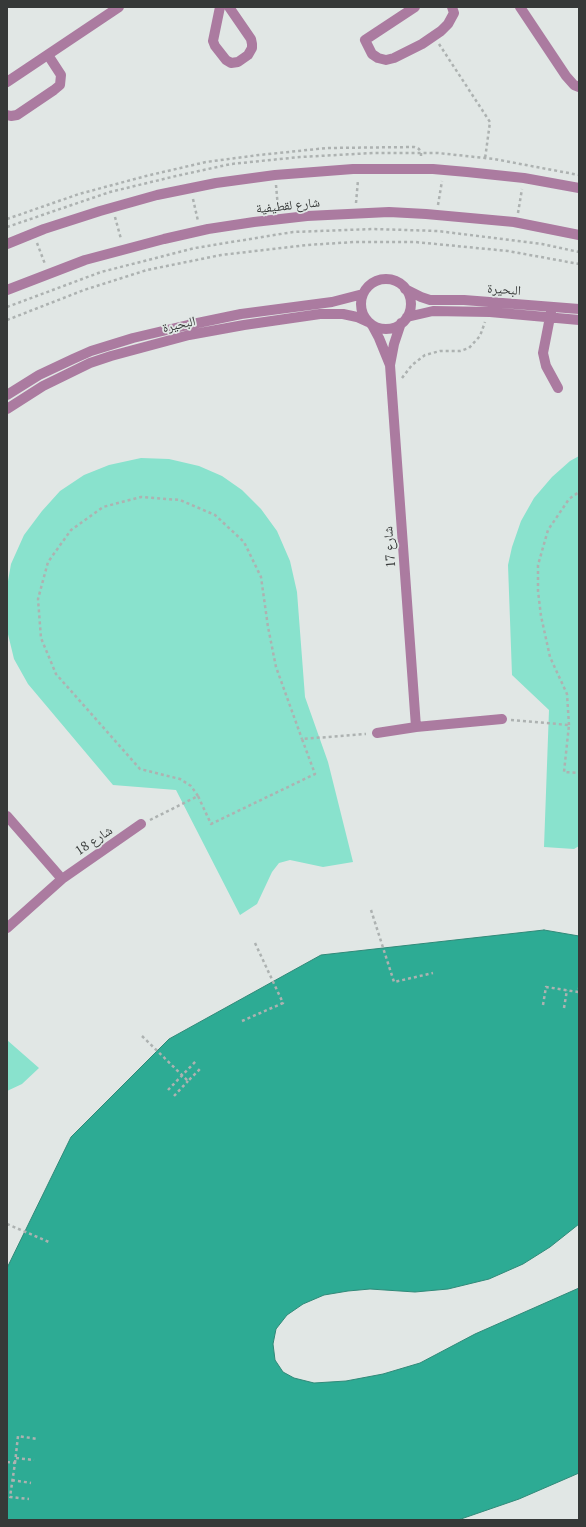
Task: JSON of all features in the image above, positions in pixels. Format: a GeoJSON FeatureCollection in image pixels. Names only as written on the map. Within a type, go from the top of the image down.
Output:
{"type":"FeatureCollection","features":[{"type":"Feature","properties":{"kind":"street"},"geometry":{"type":"LineString","coordinates":[[7,82],[119,7]]}},
{"type":"Feature","properties":{"kind":"street"},"geometry":{"type":"LineString","coordinates":[[220,7],[213,41],[226,60],[231,63],[238,62],[248,55],[252,48],[252,44],[251,39],[229,7]]}},
{"type":"Feature","properties":{"kind":"street"},"geometry":{"type":"LineString","coordinates":[[415,7],[365,40],[372,54],[378,58],[386,60],[408,52],[441,31],[451,21],[454,13],[452,7]]}},
{"type":"Feature","properties":{"kind":"street"},"geometry":{"type":"LineString","coordinates":[[520,7],[566,76],[574,85],[579,87]]}},
{"type":"Feature","properties":{"kind":"street"},"geometry":{"type":"LineString","coordinates":[[7,115],[17,116],[60,85],[61,75],[48,55]]}},
{"type":"Feature","properties":{"kind":"street"},"geometry":{"type":"LineString","coordinates":[[7,244],[113,207],[216,183],[275,175],[359,169],[421,169],[481,173],[524,178],[579,188]]}},
{"type":"Feature","properties":{"kind":"street","name":"شارع لقطيفية"},"geometry":{"type":"LineString","coordinates":[[7,290],[85,260],[123,250],[200,231],[278,219],[356,213],[389,212],[436,214],[517,223],[579,234]]}},
{"type":"Feature","properties":{"kind":"street"},"geometry":{"type":"LineString","coordinates":[[383,280],[395,281],[405,289],[410,299],[410,311],[404,320],[390,328],[384,329],[370,324],[362,312],[361,300],[363,294],[371,284],[383,280]]}},
{"type":"Feature","properties":{"kind":"street","name":"البحيرة"},"geometry":{"type":"LineString","coordinates":[[405,289],[430,300],[464,300],[579,308]]}},
{"type":"Feature","properties":{"kind":"street","name":"البحيرة"},"geometry":{"type":"LineString","coordinates":[[7,396],[39,375],[90,351],[188,325],[332,302],[363,294]]}},
{"type":"Feature","properties":{"kind":"street"},"geometry":{"type":"LineString","coordinates":[[552,306],[543,353],[546,366],[558,388]]}},
{"type":"Feature","properties":{"kind":"street","name":"البحيرة"},"geometry":{"type":"LineString","coordinates":[[404,320],[433,312],[490,312],[579,320]]}},
{"type":"Feature","properties":{"kind":"street","name":"البحيرة"},"geometry":{"type":"LineString","coordinates":[[7,409],[43,386],[90,363],[110,356],[189,335],[302,316],[335,313],[357,317],[370,324]]}},
{"type":"Feature","properties":{"kind":"street"},"geometry":{"type":"LineString","coordinates":[[225,318],[228,328]]}},
{"type":"Feature","properties":{"kind":"street","name":"شارع 17"},"geometry":{"type":"LineString","coordinates":[[404,320],[394,344],[390,365],[416,728]]}},
{"type":"Feature","properties":{"kind":"street","name":"شارع 17"},"geometry":{"type":"LineString","coordinates":[[370,324],[379,338],[390,365]]}},
{"type":"Feature","properties":{"kind":"street"},"geometry":{"type":"LineString","coordinates":[[51,370],[56,379]]}},
{"type":"Feature","properties":{"kind":"street"},"geometry":{"type":"LineString","coordinates":[[377,733],[502,719]]}},
{"type":"Feature","properties":{"kind":"street"},"geometry":{"type":"LineString","coordinates":[[7,816],[62,879]]}},
{"type":"Feature","properties":{"kind":"street","name":"شارع 18"},"geometry":{"type":"LineString","coordinates":[[7,928],[62,879],[141,824]]}},
{"type":"Feature","properties":{"kind":"path"},"geometry":{"type":"LineString","coordinates":[[434,36],[490,122],[485,158],[481,173]]}},
{"type":"Feature","properties":{"kind":"path"},"geometry":{"type":"LineString","coordinates":[[7,219],[78,194],[146,176],[206,162],[259,155],[327,148],[414,147],[419,149],[421,153],[421,169]]}},
{"type":"Feature","properties":{"kind":"path"},"geometry":{"type":"LineString","coordinates":[[356,213],[359,169]]}},
{"type":"Feature","properties":{"kind":"path"},"geometry":{"type":"LineString","coordinates":[[436,214],[443,170]]}},
{"type":"Feature","properties":{"kind":"path"},"geometry":{"type":"LineString","coordinates":[[275,175],[278,219]]}},
{"type":"Feature","properties":{"kind":"path"},"geometry":{"type":"LineString","coordinates":[[517,223],[524,178]]}},
{"type":"Feature","properties":{"kind":"path"},"geometry":{"type":"LineString","coordinates":[[190,189],[200,231]]}},
{"type":"Feature","properties":{"kind":"path"},"geometry":{"type":"LineString","coordinates":[[113,207],[123,250]]}},
{"type":"Feature","properties":{"kind":"path"},"geometry":{"type":"LineString","coordinates":[[7,307],[51,290],[108,271],[195,248],[293,232],[373,229],[438,231],[542,244],[579,252]]}},
{"type":"Feature","properties":{"kind":"path"},"geometry":{"type":"LineString","coordinates":[[33,234],[49,274]]}},
{"type":"Feature","properties":{"kind":"path"},"geometry":{"type":"LineString","coordinates":[[7,320],[84,290],[147,270],[221,255],[307,245],[354,242],[415,242],[508,250],[579,264]]}},
{"type":"Feature","properties":{"kind":"path"},"geometry":{"type":"LineString","coordinates":[[402,381],[403,376],[412,365],[425,355],[440,351],[460,351],[469,348],[480,336],[486,320]]}},
{"type":"Feature","properties":{"kind":"path"},"geometry":{"type":"LineString","coordinates":[[579,492],[569,500],[548,530],[538,565],[538,591],[542,623],[550,657],[567,694],[569,725],[564,772],[579,773]]}},
{"type":"Feature","properties":{"kind":"path"},"geometry":{"type":"LineString","coordinates":[[141,497],[180,500],[215,515],[244,542],[262,577],[268,627],[276,667],[302,739],[315,774],[211,824],[198,796],[191,786],[180,779],[140,769],[56,674],[41,638],[38,599],[48,562],[71,530],[103,508],[141,497]]}},
{"type":"Feature","properties":{"kind":"path"},"geometry":{"type":"LineString","coordinates":[[502,719],[569,725]]}},
{"type":"Feature","properties":{"kind":"path"},"geometry":{"type":"LineString","coordinates":[[302,739],[377,733]]}},
{"type":"Feature","properties":{"kind":"path"},"geometry":{"type":"LineString","coordinates":[[141,824],[198,796]]}},
{"type":"Feature","properties":{"kind":"path"},"geometry":{"type":"LineString","coordinates":[[371,910],[394,982],[433,972]]}},
{"type":"Feature","properties":{"kind":"path"},"geometry":{"type":"LineString","coordinates":[[242,1021],[283,1003],[255,943]]}},
{"type":"Feature","properties":{"kind":"path"},"geometry":{"type":"LineString","coordinates":[[543,1005],[546,987],[579,992],[579,988]]}},
{"type":"Feature","properties":{"kind":"path"},"geometry":{"type":"LineString","coordinates":[[564,1008],[567,990]]}},
{"type":"Feature","properties":{"kind":"path"},"geometry":{"type":"LineString","coordinates":[[142,1036],[188,1081]]}},
{"type":"Feature","properties":{"kind":"path"},"geometry":{"type":"LineString","coordinates":[[168,1090],[196,1061]]}},
{"type":"Feature","properties":{"kind":"path"},"geometry":{"type":"LineString","coordinates":[[174,1096],[201,1068]]}},
{"type":"Feature","properties":{"kind":"path"},"geometry":{"type":"LineString","coordinates":[[7,1224],[49,1242]]}},
{"type":"Feature","properties":{"kind":"path"},"geometry":{"type":"LineString","coordinates":[[29,1499],[10,1497],[12,1480],[18,1436],[37,1439]]}},
{"type":"Feature","properties":{"kind":"path"},"geometry":{"type":"LineString","coordinates":[[16,1458],[34,1460]]}},
{"type":"Feature","properties":{"kind":"path"},"geometry":{"type":"LineString","coordinates":[[7,1462],[15,1463]]}},
{"type":"Feature","properties":{"kind":"path"},"geometry":{"type":"LineString","coordinates":[[12,1480],[31,1483]]}},
{"type":"Feature","properties":{"kind":"shaded area"},"geometry":{"type":"Polygon","coordinates":[[[579,456],[579,846],[574,849],[544,847],[549,710],[512,675],[508,565],[512,547],[521,521],[534,498],[552,477],[570,461],[579,456]]]}},
{"type":"Feature","properties":{"kind":"shaded area"},"geometry":{"type":"Polygon","coordinates":[[[141,458],[169,459],[199,466],[222,476],[242,490],[261,509],[277,531],[290,561],[297,592],[305,697],[328,762],[353,862],[323,867],[290,860],[279,863],[272,872],[257,904],[240,915],[176,790],[113,785],[28,684],[14,659],[7,630],[7,587],[11,564],[24,535],[42,511],[60,491],[84,475],[109,465],[141,458]]]}},
{"type":"Feature","properties":{"kind":"shaded area"},"geometry":{"type":"Polygon","coordinates":[[[544,930],[579,936],[579,1224],[550,1247],[523,1264],[489,1279],[448,1289],[415,1292],[370,1289],[324,1295],[303,1304],[287,1315],[276,1329],[273,1344],[275,1360],[283,1372],[294,1378],[314,1383],[346,1381],[383,1374],[420,1363],[475,1334],[579,1288],[579,1473],[519,1499],[458,1520],[7,1520],[7,1268],[71,1137],[169,1039],[321,955],[544,930]]]}},
{"type":"Feature","properties":{"kind":"shaded area"},"geometry":{"type":"Polygon","coordinates":[[[7,1040],[39,1068],[22,1084],[7,1091],[7,1040]]]}}]}
